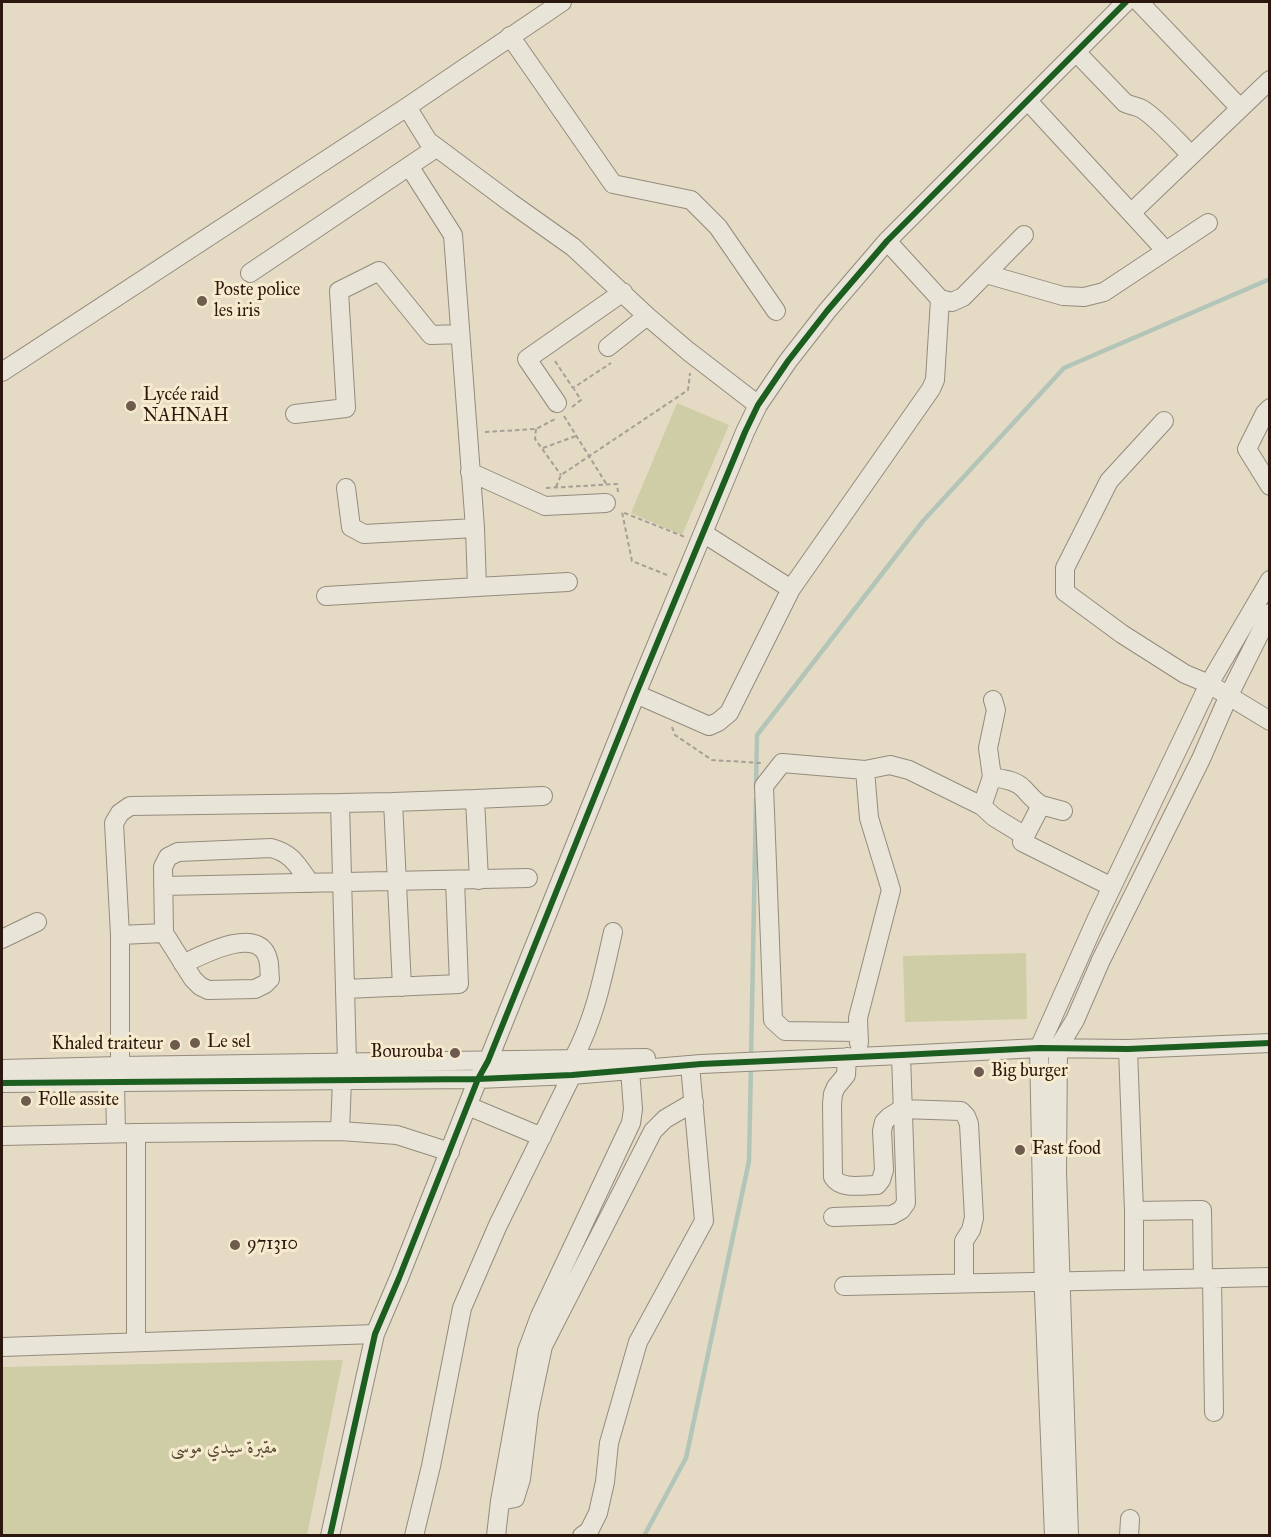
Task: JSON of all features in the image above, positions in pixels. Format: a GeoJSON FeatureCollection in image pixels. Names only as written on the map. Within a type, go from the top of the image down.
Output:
{"type":"FeatureCollection","features":[{"type":"Feature","properties":{"kind":"street"},"geometry":{"type":"LineString","coordinates":[[2,372],[407,107],[562,2]]}},
{"type":"Feature","properties":{"kind":"street"},"geometry":{"type":"LineString","coordinates":[[330,1536],[375,1334],[636,694],[758,405],[788,361],[848,285],[887,241],[1126,2]]}},
{"type":"Feature","properties":{"kind":"street"},"geometry":{"type":"LineString","coordinates":[[1139,2],[1240,108]]}},
{"type":"Feature","properties":{"kind":"street"},"geometry":{"type":"LineString","coordinates":[[510,36],[613,184],[691,200],[718,227],[776,311]]}},
{"type":"Feature","properties":{"kind":"street"},"geometry":{"type":"LineString","coordinates":[[1076,52],[1125,103],[1148,113],[1191,155]]}},
{"type":"Feature","properties":{"kind":"street"},"geometry":{"type":"LineString","coordinates":[[1131,213],[1269,80]]}},
{"type":"Feature","properties":{"kind":"street"},"geometry":{"type":"LineString","coordinates":[[1028,101],[1166,251]]}},
{"type":"Feature","properties":{"kind":"street"},"geometry":{"type":"LineString","coordinates":[[407,107],[428,141],[436,148],[573,247],[647,316],[758,405]]}},
{"type":"Feature","properties":{"kind":"street"},"geometry":{"type":"LineString","coordinates":[[250,273],[436,148]]}},
{"type":"Feature","properties":{"kind":"street"},"geometry":{"type":"LineString","coordinates":[[409,166],[453,235],[477,587]]}},
{"type":"Feature","properties":{"kind":"street"},"geometry":{"type":"LineString","coordinates":[[986,274],[1063,296],[1084,297],[1104,292],[1208,223]]}},
{"type":"Feature","properties":{"kind":"street"},"geometry":{"type":"LineString","coordinates":[[887,241],[940,299],[952,302],[963,297],[1024,235]]}},
{"type":"Feature","properties":{"kind":"street"},"geometry":{"type":"LineString","coordinates":[[295,414],[346,408],[339,291],[379,271],[431,335],[460,334]]}},
{"type":"Feature","properties":{"kind":"street"},"geometry":{"type":"LineString","coordinates":[[558,412],[527,359],[623,292]]}},
{"type":"Feature","properties":{"kind":"street"},"geometry":{"type":"LineString","coordinates":[[636,694],[708,726],[718,722],[729,713],[790,589],[932,389],[935,380],[940,299]]}},
{"type":"Feature","properties":{"kind":"street"},"geometry":{"type":"LineString","coordinates":[[613,352],[647,316]]}},
{"type":"Feature","properties":{"kind":"street"},"geometry":{"type":"LineString","coordinates":[[1269,408],[1247,449],[1269,486]]}},
{"type":"Feature","properties":{"kind":"street"},"geometry":{"type":"LineString","coordinates":[[1164,421],[1109,481],[1065,568],[1065,592],[1122,634],[1185,674],[1229,695],[1269,721]]}},
{"type":"Feature","properties":{"kind":"street"},"geometry":{"type":"LineString","coordinates":[[470,472],[544,506],[611,494]]}},
{"type":"Feature","properties":{"kind":"street"},"geometry":{"type":"LineString","coordinates":[[345,488],[351,526],[363,534],[474,528]]}},
{"type":"Feature","properties":{"kind":"street"},"geometry":{"type":"LineString","coordinates":[[701,538],[790,589]]}},
{"type":"Feature","properties":{"kind":"street"},"geometry":{"type":"LineString","coordinates":[[1069,1536],[1039,1048],[1112,887],[1209,684],[1269,580]]}},
{"type":"Feature","properties":{"kind":"street"},"geometry":{"type":"LineString","coordinates":[[326,596],[568,582]]}},
{"type":"Feature","properties":{"kind":"street"},"geometry":{"type":"LineString","coordinates":[[1054,1536],[1052,1281],[1057,1172],[1058,1048],[1075,1020],[1101,960],[1201,759],[1269,613]]}},
{"type":"Feature","properties":{"kind":"street"},"geometry":{"type":"LineString","coordinates":[[982,806],[992,777],[988,748],[996,710],[993,700]]}},
{"type":"Feature","properties":{"kind":"street"},"geometry":{"type":"LineString","coordinates":[[858,1032],[785,1031],[773,1020],[764,786],[782,764],[865,770],[890,765],[909,770],[982,806],[994,817],[1025,836]]}},
{"type":"Feature","properties":{"kind":"street"},"geometry":{"type":"LineString","coordinates":[[865,770],[869,818],[891,890],[858,1018],[853,1057],[846,1075],[836,1087],[833,1095],[833,1177],[842,1185],[877,1185],[884,1170],[882,1131],[884,1122],[902,1109],[961,1111],[969,1124],[974,1218],[964,1240],[964,1283]]}},
{"type":"Feature","properties":{"kind":"street"},"geometry":{"type":"LineString","coordinates":[[992,777],[1010,780],[1022,787],[1041,805],[1063,811]]}},
{"type":"Feature","properties":{"kind":"street"},"geometry":{"type":"LineString","coordinates":[[116,1133],[120,935],[114,823],[120,813],[130,806],[393,802],[543,796]]}},
{"type":"Feature","properties":{"kind":"street"},"geometry":{"type":"LineString","coordinates":[[474,798],[479,880]]}},
{"type":"Feature","properties":{"kind":"street"},"geometry":{"type":"LineString","coordinates":[[393,802],[402,987]]}},
{"type":"Feature","properties":{"kind":"street"},"geometry":{"type":"LineString","coordinates":[[340,803],[345,988],[344,1071],[340,1131]]}},
{"type":"Feature","properties":{"kind":"street"},"geometry":{"type":"LineString","coordinates":[[1041,805],[1022,842],[1112,887]]}},
{"type":"Feature","properties":{"kind":"street"},"geometry":{"type":"LineString","coordinates":[[183,964],[164,933],[163,867],[168,857],[178,852],[271,848],[282,850],[296,861],[310,883]]}},
{"type":"Feature","properties":{"kind":"street"},"geometry":{"type":"LineString","coordinates":[[163,886],[528,878]]}},
{"type":"Feature","properties":{"kind":"street"},"geometry":{"type":"LineString","coordinates":[[345,988],[459,984],[455,880]]}},
{"type":"Feature","properties":{"kind":"street"},"geometry":{"type":"LineString","coordinates":[[2,939],[37,922]]}},
{"type":"Feature","properties":{"kind":"street"},"geometry":{"type":"LineString","coordinates":[[414,1536],[431,1466],[462,1308],[498,1225],[542,1137],[588,1030],[613,932]]}},
{"type":"Feature","properties":{"kind":"street"},"geometry":{"type":"LineString","coordinates":[[120,935],[164,933]]}},
{"type":"Feature","properties":{"kind":"street"},"geometry":{"type":"LineString","coordinates":[[2,1069],[117,1074],[344,1071],[488,1061],[630,1070],[696,1064],[1039,1048],[1128,1049],[1269,1043]]}},
{"type":"Feature","properties":{"kind":"street"},"geometry":{"type":"LineString","coordinates":[[1128,1049],[1134,1279]]}},
{"type":"Feature","properties":{"kind":"street"},"geometry":{"type":"LineString","coordinates":[[833,1217],[892,1215],[901,1210],[906,1203],[901,1055]]}},
{"type":"Feature","properties":{"kind":"street"},"geometry":{"type":"LineString","coordinates":[[344,1071],[478,1079],[573,1067],[676,1058],[696,1064]]}},
{"type":"Feature","properties":{"kind":"street"},"geometry":{"type":"LineString","coordinates":[[582,1536],[589,1531],[598,1512],[605,1482],[609,1443],[638,1342],[704,1221],[694,1102],[696,1064]]}},
{"type":"Feature","properties":{"kind":"street"},"geometry":{"type":"LineString","coordinates":[[496,1536],[526,1351],[540,1316],[631,1123],[633,1109],[630,1070]]}},
{"type":"Feature","properties":{"kind":"street"},"geometry":{"type":"LineString","coordinates":[[2,1083],[117,1074]]}},
{"type":"Feature","properties":{"kind":"street"},"geometry":{"type":"LineString","coordinates":[[500,1501],[514,1498],[521,1479],[529,1412],[543,1346],[653,1131],[665,1119],[694,1102]]}},
{"type":"Feature","properties":{"kind":"street"},"geometry":{"type":"LineString","coordinates":[[468,1106],[542,1137]]}},
{"type":"Feature","properties":{"kind":"street"},"geometry":{"type":"LineString","coordinates":[[2,1136],[340,1131],[397,1135],[450,1152]]}},
{"type":"Feature","properties":{"kind":"street"},"geometry":{"type":"LineString","coordinates":[[136,1133],[136,1342]]}},
{"type":"Feature","properties":{"kind":"street"},"geometry":{"type":"LineString","coordinates":[[1134,1211],[1202,1210],[1214,1412]]}},
{"type":"Feature","properties":{"kind":"street"},"geometry":{"type":"LineString","coordinates":[[844,1286],[1269,1277]]}},
{"type":"Feature","properties":{"kind":"street"},"geometry":{"type":"LineString","coordinates":[[2,1347],[375,1334]]}},
{"type":"Feature","properties":{"kind":"path"},"geometry":{"type":"LineString","coordinates":[[552,356],[573,388],[613,352]]}},
{"type":"Feature","properties":{"kind":"path"},"geometry":{"type":"LineString","coordinates":[[556,487],[561,475],[688,390],[691,375],[686,364]]}},
{"type":"Feature","properties":{"kind":"path"},"geometry":{"type":"LineString","coordinates":[[468,433],[536,429],[558,412],[589,456],[611,494]]}},
{"type":"Feature","properties":{"kind":"path"},"geometry":{"type":"LineString","coordinates":[[536,429],[536,439],[561,475]]}},
{"type":"Feature","properties":{"kind":"path"},"geometry":{"type":"LineString","coordinates":[[543,448],[576,436]]}},
{"type":"Feature","properties":{"kind":"path"},"geometry":{"type":"LineString","coordinates":[[542,488],[556,487],[611,494]]}},
{"type":"Feature","properties":{"kind":"path"},"geometry":{"type":"LineString","coordinates":[[683,581],[632,561],[622,512],[701,538]]}},
{"type":"Feature","properties":{"kind":"path"},"geometry":{"type":"LineString","coordinates":[[663,706],[675,735],[712,760],[747,762]]}},
{"type":"Feature","properties":{"kind":"green space"},"geometry":{"type":"Polygon","coordinates":[[[677,403],[729,425],[682,535],[631,513],[677,403]]]}},
{"type":"Feature","properties":{"kind":"green space"},"geometry":{"type":"Polygon","coordinates":[[[1026,953],[1027,1019],[905,1022],[903,956],[1026,953]]]}},
{"type":"Feature","properties":{"kind":"green space","name":"مقبرة سيدي موسى"},"geometry":{"type":"Polygon","coordinates":[[[343,1360],[307,1535],[2,1535],[2,1367],[343,1360]]]}},
{"type":"Feature","properties":{"kind":"waterway"},"geometry":{"type":"LineString","coordinates":[[756,788],[757,735],[923,521],[1064,368],[1270,279]]}},
{"type":"Feature","properties":{"kind":"waterway"},"geometry":{"type":"LineString","coordinates":[[751,1058],[756,799]]}},
{"type":"Feature","properties":{"kind":"waterway"},"geometry":{"type":"LineString","coordinates":[[644,1536],[686,1458],[749,1161],[751,1066]]}},
{"type":"Feature","properties":{"kind":"cycle path"},"geometry":{"type":"LineString","coordinates":[[330,1536],[375,1334],[636,694],[758,405],[788,361],[827,311],[887,241],[1126,2]]}},
{"type":"Feature","properties":{"kind":"cycle path"},"geometry":{"type":"LineString","coordinates":[[2,1083],[478,1079],[572,1075],[701,1064],[1039,1048],[1128,1049],[1270,1043]]}},
{"type":"Feature","properties":{"kind":"place","name":"Poste police les iris"},"geometry":{"type":"Point","coordinates":[202,301]}},
{"type":"Feature","properties":{"kind":"place","name":"Lycée raid NAHNAH"},"geometry":{"type":"Point","coordinates":[131,406]}},
{"type":"Feature","properties":{"kind":"place","name":"Le sel"},"geometry":{"type":"Point","coordinates":[195,1043]}},
{"type":"Feature","properties":{"kind":"place","name":"Khaled traiteur"},"geometry":{"type":"Point","coordinates":[175,1045]}},
{"type":"Feature","properties":{"kind":"place","name":"Bourouba"},"geometry":{"type":"Point","coordinates":[455,1053]}},
{"type":"Feature","properties":{"kind":"place","name":"Big burger"},"geometry":{"type":"Point","coordinates":[979,1072]}},
{"type":"Feature","properties":{"kind":"place","name":"Folle assite"},"geometry":{"type":"Point","coordinates":[26,1101]}},
{"type":"Feature","properties":{"kind":"place","name":"Fast food"},"geometry":{"type":"Point","coordinates":[1020,1150]}},
{"type":"Feature","properties":{"kind":"place","name":"971310"},"geometry":{"type":"Point","coordinates":[235,1245]}}]}
